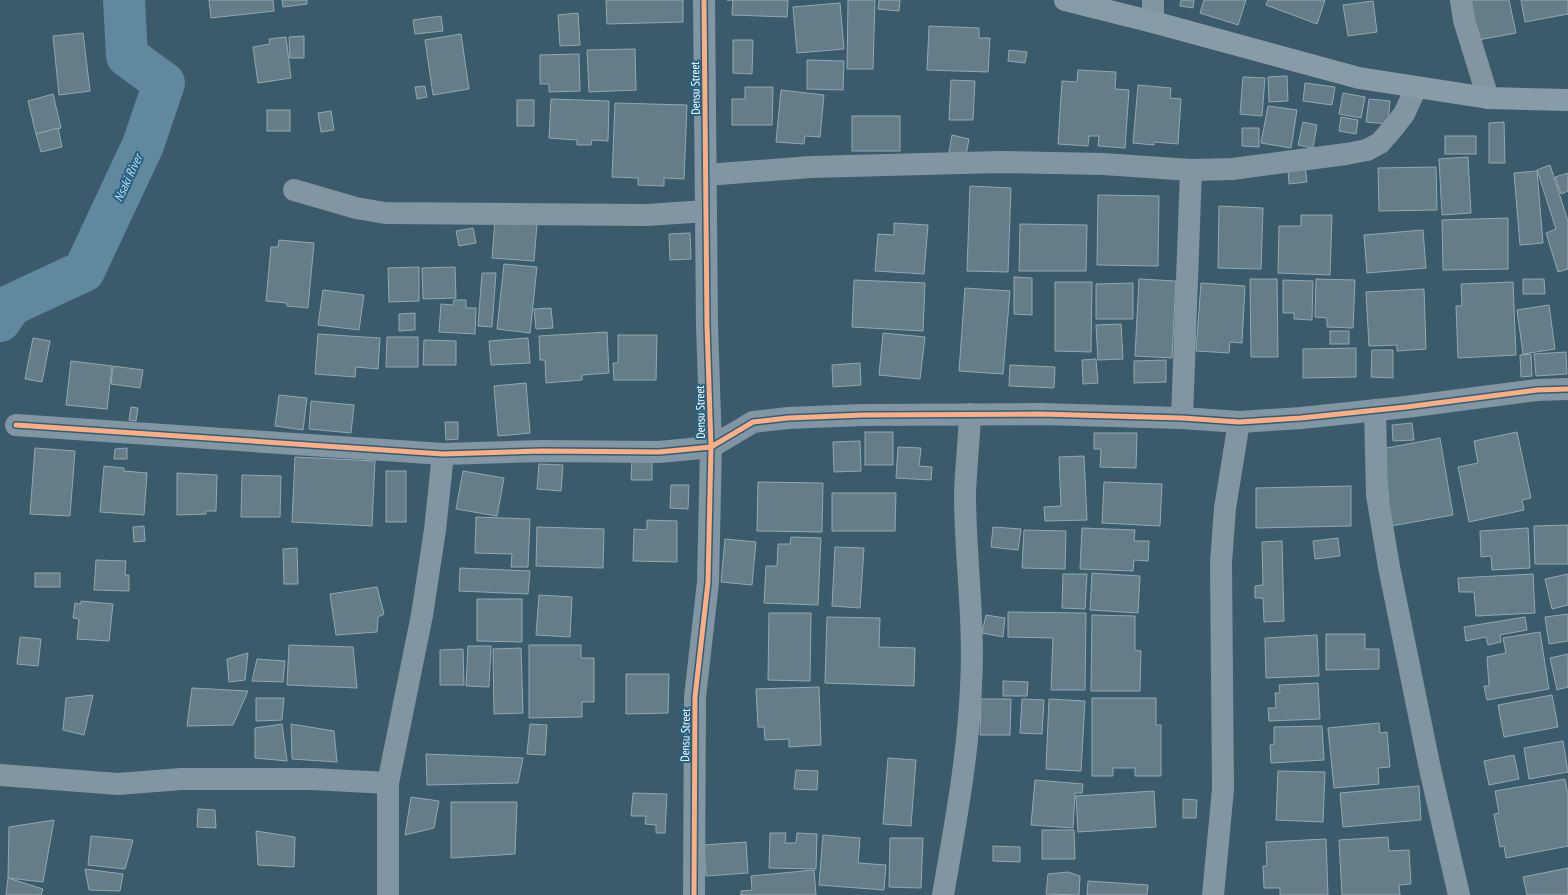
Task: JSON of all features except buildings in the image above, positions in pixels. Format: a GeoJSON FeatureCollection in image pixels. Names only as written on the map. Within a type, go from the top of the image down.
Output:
{"type":"FeatureCollection","features":[{"type":"Feature","properties":{"kind":"street","name":"Densu Street"},"geometry":{"type":"LineString","coordinates":[[694,895],[695,697],[708,582],[711,447],[706,211],[704,0]]}},
{"type":"Feature","properties":{"kind":"street"},"geometry":{"type":"LineString","coordinates":[[1065,0],[1153,22],[1359,78],[1488,98],[1568,100]]}},
{"type":"Feature","properties":{"kind":"street"},"geometry":{"type":"LineString","coordinates":[[1153,0],[1153,22]]}},
{"type":"Feature","properties":{"kind":"street"},"geometry":{"type":"LineString","coordinates":[[1461,0],[1464,20],[1488,98]]}},
{"type":"Feature","properties":{"kind":"street"},"geometry":{"type":"LineString","coordinates":[[706,174],[811,167],[1000,162],[1103,164],[1191,170],[1232,169],[1367,150],[1380,143],[1393,128],[1404,114],[1416,88]]}},
{"type":"Feature","properties":{"kind":"street"},"geometry":{"type":"LineString","coordinates":[[1182,418],[1191,170]]}},
{"type":"Feature","properties":{"kind":"street"},"geometry":{"type":"LineString","coordinates":[[294,190],[356,208],[385,213],[647,215],[706,211]]}},
{"type":"Feature","properties":{"kind":"street"},"geometry":{"type":"LineString","coordinates":[[16,425],[444,454],[528,451],[659,452],[711,447],[753,422],[788,418],[1041,414],[1182,418],[1239,422],[1375,410],[1537,390],[1568,389]]}},
{"type":"Feature","properties":{"kind":"street"},"geometry":{"type":"LineString","coordinates":[[1375,410],[1377,495],[1389,566],[1430,769],[1459,895]]}},
{"type":"Feature","properties":{"kind":"street"},"geometry":{"type":"LineString","coordinates":[[943,895],[959,798],[971,687],[972,647],[969,604],[966,492],[970,414]]}},
{"type":"Feature","properties":{"kind":"street"},"geometry":{"type":"LineString","coordinates":[[1213,895],[1223,789],[1221,563],[1224,508],[1239,422]]}},
{"type":"Feature","properties":{"kind":"street"},"geometry":{"type":"LineString","coordinates":[[388,895],[388,783],[423,608],[435,530],[444,454]]}},
{"type":"Feature","properties":{"kind":"street"},"geometry":{"type":"LineString","coordinates":[[0,775],[118,784],[189,779],[312,779],[388,783]]}},
{"type":"Feature","properties":{"kind":"waterway","name":"Nsaki River"},"geometry":{"type":"LineString","coordinates":[[0,321],[11,305],[84,271],[143,145],[164,83],[127,56],[124,0]]}},
{"type":"Feature","properties":{"kind":"cycle path"},"geometry":{"type":"LineString","coordinates":[[694,895],[695,697],[708,582],[711,447],[707,325],[704,0]]}},
{"type":"Feature","properties":{"kind":"cycle path"},"geometry":{"type":"LineString","coordinates":[[16,425],[443,454],[542,451],[659,452],[711,447],[753,422],[788,418],[863,415],[1041,414],[1182,418],[1239,422],[1301,418],[1406,407],[1537,390],[1568,389]]}}]}
